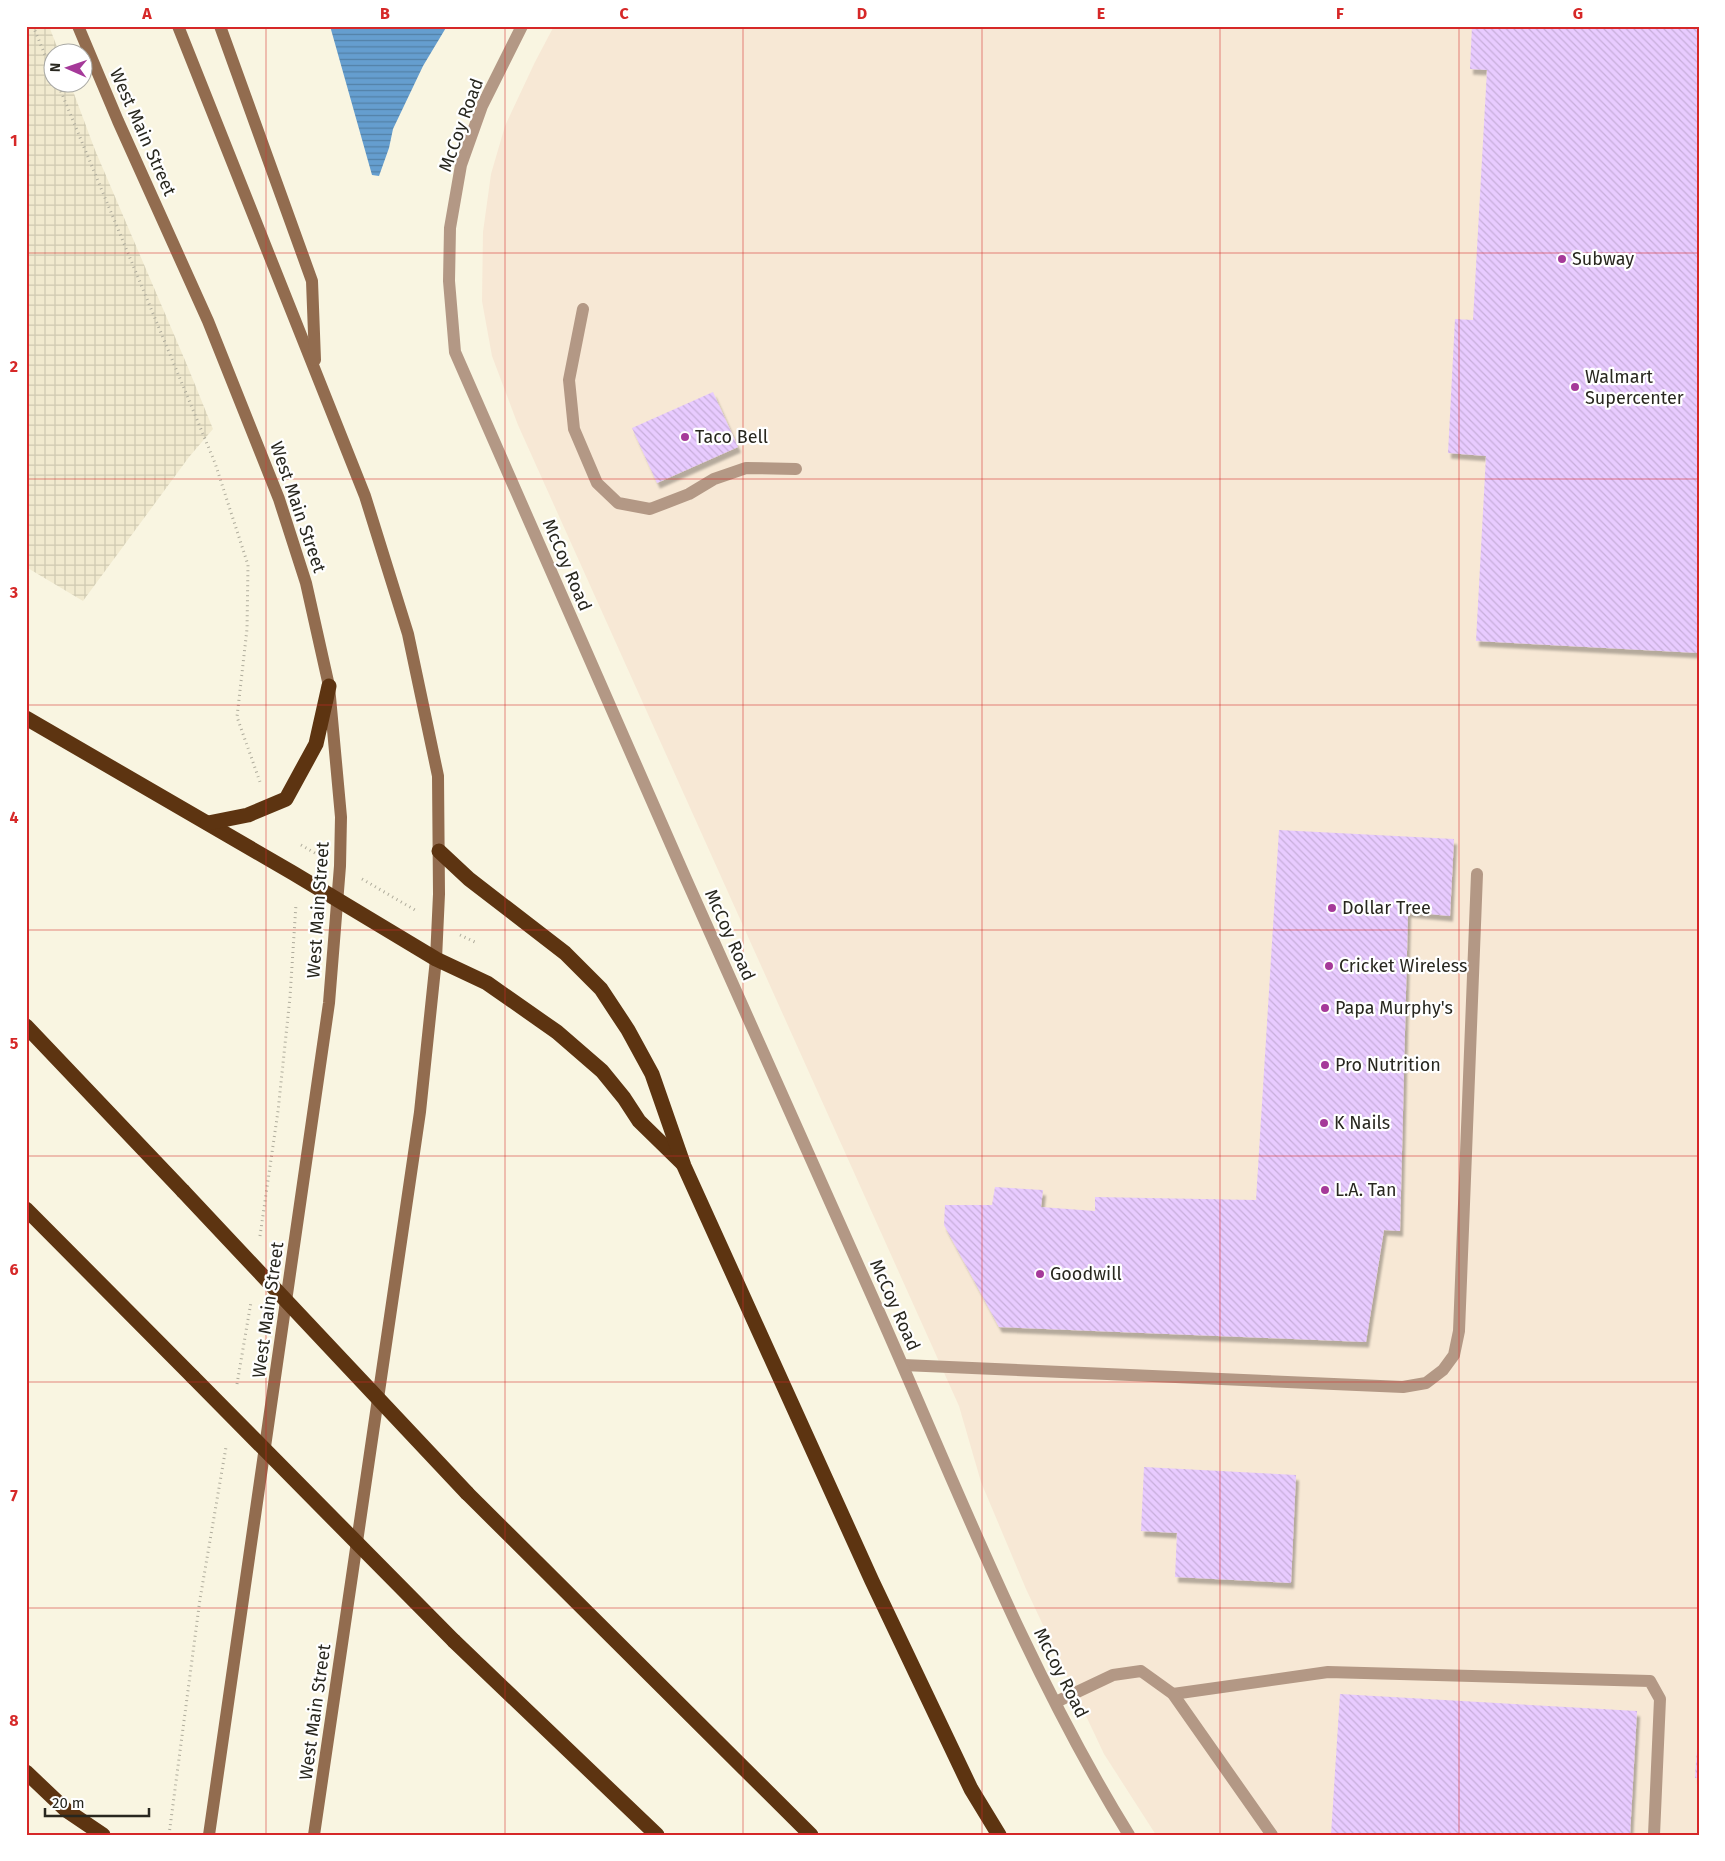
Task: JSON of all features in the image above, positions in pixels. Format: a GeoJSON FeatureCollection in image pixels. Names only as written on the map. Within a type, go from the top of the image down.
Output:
{"type":"FeatureCollection","features":[{"type":"Feature","properties":{"kind":"highway"},"geometry":{"type":"LineString","coordinates":[[208,823],[248,815],[286,799],[316,744],[329,686]]}},
{"type":"Feature","properties":{"kind":"highway"},"geometry":{"type":"LineString","coordinates":[[26,718],[208,823],[436,959],[487,983],[557,1032],[602,1072],[624,1098],[639,1121],[684,1166]]}},
{"type":"Feature","properties":{"kind":"highway"},"geometry":{"type":"LineString","coordinates":[[439,850],[469,879],[565,953],[601,989],[628,1030],[652,1074],[684,1166],[872,1582],[971,1789],[999,1835]]}},
{"type":"Feature","properties":{"kind":"highway"},"geometry":{"type":"LineString","coordinates":[[26,1026],[467,1493],[811,1835]]}},
{"type":"Feature","properties":{"kind":"highway"},"geometry":{"type":"LineString","coordinates":[[26,1209],[454,1641],[657,1835]]}},
{"type":"Feature","properties":{"kind":"highway"},"geometry":{"type":"LineString","coordinates":[[26,1772],[66,1810],[103,1835]]}},
{"type":"Feature","properties":{"kind":"main road","name":"West Main Street"},"geometry":{"type":"LineString","coordinates":[[78,26],[118,121],[208,321],[279,499],[306,583],[329,686],[341,817],[340,866],[329,1003],[209,1835]]}},
{"type":"Feature","properties":{"kind":"main road","name":"West Main Street"},"geometry":{"type":"LineString","coordinates":[[178,26],[365,496],[408,634],[438,776],[438,924],[419,1122],[314,1835]]}},
{"type":"Feature","properties":{"kind":"main road"},"geometry":{"type":"LineString","coordinates":[[220,26],[312,282],[316,370]]}},
{"type":"Feature","properties":{"kind":"street","name":"McCoy Road"},"geometry":{"type":"LineString","coordinates":[[522,26],[482,106],[461,165],[450,228],[449,281],[456,352],[646,792],[903,1365],[1014,1620],[1102,1791],[1128,1835]]}},
{"type":"Feature","properties":{"kind":"street"},"geometry":{"type":"LineString","coordinates":[[583,310],[569,380],[574,429],[597,483],[618,503],[650,509],[689,494],[714,479],[746,468],[796,469]]}},
{"type":"Feature","properties":{"kind":"street"},"geometry":{"type":"LineString","coordinates":[[903,1365],[1403,1387],[1426,1383],[1444,1370],[1454,1355],[1459,1332],[1478,874]]}},
{"type":"Feature","properties":{"kind":"street"},"geometry":{"type":"LineString","coordinates":[[1056,1702],[1113,1674],[1141,1671],[1173,1694],[1272,1835]]}},
{"type":"Feature","properties":{"kind":"street"},"geometry":{"type":"LineString","coordinates":[[1173,1694],[1328,1672],[1650,1681],[1660,1699],[1654,1835]]}},
{"type":"Feature","properties":{"kind":"path"},"geometry":{"type":"LineString","coordinates":[[33,26],[42,48]]}},
{"type":"Feature","properties":{"kind":"path"},"geometry":{"type":"LineString","coordinates":[[61,92],[215,463],[248,565],[247,629],[237,717],[269,806]]}},
{"type":"Feature","properties":{"kind":"path"},"geometry":{"type":"LineString","coordinates":[[296,842],[438,924],[477,943]]}},
{"type":"Feature","properties":{"kind":"path"},"geometry":{"type":"LineString","coordinates":[[260,1242],[278,1111],[290,997],[296,907],[293,873]]}},
{"type":"Feature","properties":{"kind":"path"},"geometry":{"type":"LineString","coordinates":[[236,1386],[251,1299]]}},
{"type":"Feature","properties":{"kind":"path"},"geometry":{"type":"LineString","coordinates":[[169,1835],[200,1599],[226,1444]]}},
{"type":"Feature","properties":{"kind":"shaded area"},"geometry":{"type":"Polygon","coordinates":[[[26,26],[49,26],[55,42],[42,42],[42,92],[73,92],[95,150],[213,429],[189,457],[83,601],[26,567],[26,26]]]}},
{"type":"Feature","properties":{"kind":"shaded area"},"geometry":{"type":"Polygon","coordinates":[[[554,26],[1699,26],[1699,1835],[1156,1835],[1104,1754],[1026,1589],[981,1482],[959,1406],[518,425],[492,356],[482,301],[483,232],[491,174],[505,126],[554,26]]]}},
{"type":"Feature","properties":{"kind":"water"},"geometry":{"type":"Polygon","coordinates":[[[330,26],[447,26],[423,66],[393,129],[389,148],[379,176],[372,175],[330,26]]]}},
{"type":"Feature","properties":{"kind":"building","name":"Walmart Supercenter"},"geometry":{"type":"Polygon","coordinates":[[[1472,26],[1699,26],[1699,653],[1476,641],[1486,456],[1448,453],[1455,319],[1473,320],[1487,70],[1470,69],[1472,26]]]}},
{"type":"Feature","properties":{"kind":"building","name":"Taco Bell"},"geometry":{"type":"Polygon","coordinates":[[[713,392],[738,447],[657,483],[632,428],[713,392]]]}},
{"type":"Feature","properties":{"kind":"building"},"geometry":{"type":"Polygon","coordinates":[[[1279,830],[1454,839],[1450,916],[1408,912],[1400,1231],[1384,1230],[1366,1342],[999,1327],[944,1225],[945,1205],[992,1205],[995,1187],[1043,1190],[1041,1207],[1095,1211],[1095,1197],[1256,1200],[1279,830]]]}},
{"type":"Feature","properties":{"kind":"building"},"geometry":{"type":"Polygon","coordinates":[[[1144,1467],[1296,1475],[1291,1583],[1175,1577],[1177,1533],[1141,1531],[1144,1467]]]}},
{"type":"Feature","properties":{"kind":"building"},"geometry":{"type":"Polygon","coordinates":[[[1340,1694],[1637,1711],[1630,1835],[1331,1835],[1340,1694]]]}},
{"type":"Feature","properties":{"kind":"building"},"geometry":{"type":"Polygon","coordinates":[[[1697,1749],[1699,1749],[1699,1778],[1695,1778],[1697,1749]]]}},
{"type":"Feature","properties":{"kind":"place","name":"Subway"},"geometry":{"type":"Point","coordinates":[1562,259]}},
{"type":"Feature","properties":{"kind":"place","name":"Walmart Supercenter"},"geometry":{"type":"Point","coordinates":[1575,387]}},
{"type":"Feature","properties":{"kind":"place","name":"Taco Bell"},"geometry":{"type":"Point","coordinates":[685,437]}},
{"type":"Feature","properties":{"kind":"place","name":"Dollar Tree"},"geometry":{"type":"Point","coordinates":[1332,908]}},
{"type":"Feature","properties":{"kind":"place","name":"Cricket Wireless"},"geometry":{"type":"Point","coordinates":[1329,966]}},
{"type":"Feature","properties":{"kind":"place","name":"Papa Murphy's"},"geometry":{"type":"Point","coordinates":[1325,1008]}},
{"type":"Feature","properties":{"kind":"place","name":"Pro Nutrition"},"geometry":{"type":"Point","coordinates":[1325,1065]}},
{"type":"Feature","properties":{"kind":"place","name":"K Nails"},"geometry":{"type":"Point","coordinates":[1324,1123]}},
{"type":"Feature","properties":{"kind":"place","name":"L.A. Tan"},"geometry":{"type":"Point","coordinates":[1325,1190]}},
{"type":"Feature","properties":{"kind":"place","name":"Goodwill"},"geometry":{"type":"Point","coordinates":[1040,1274]}}]}
